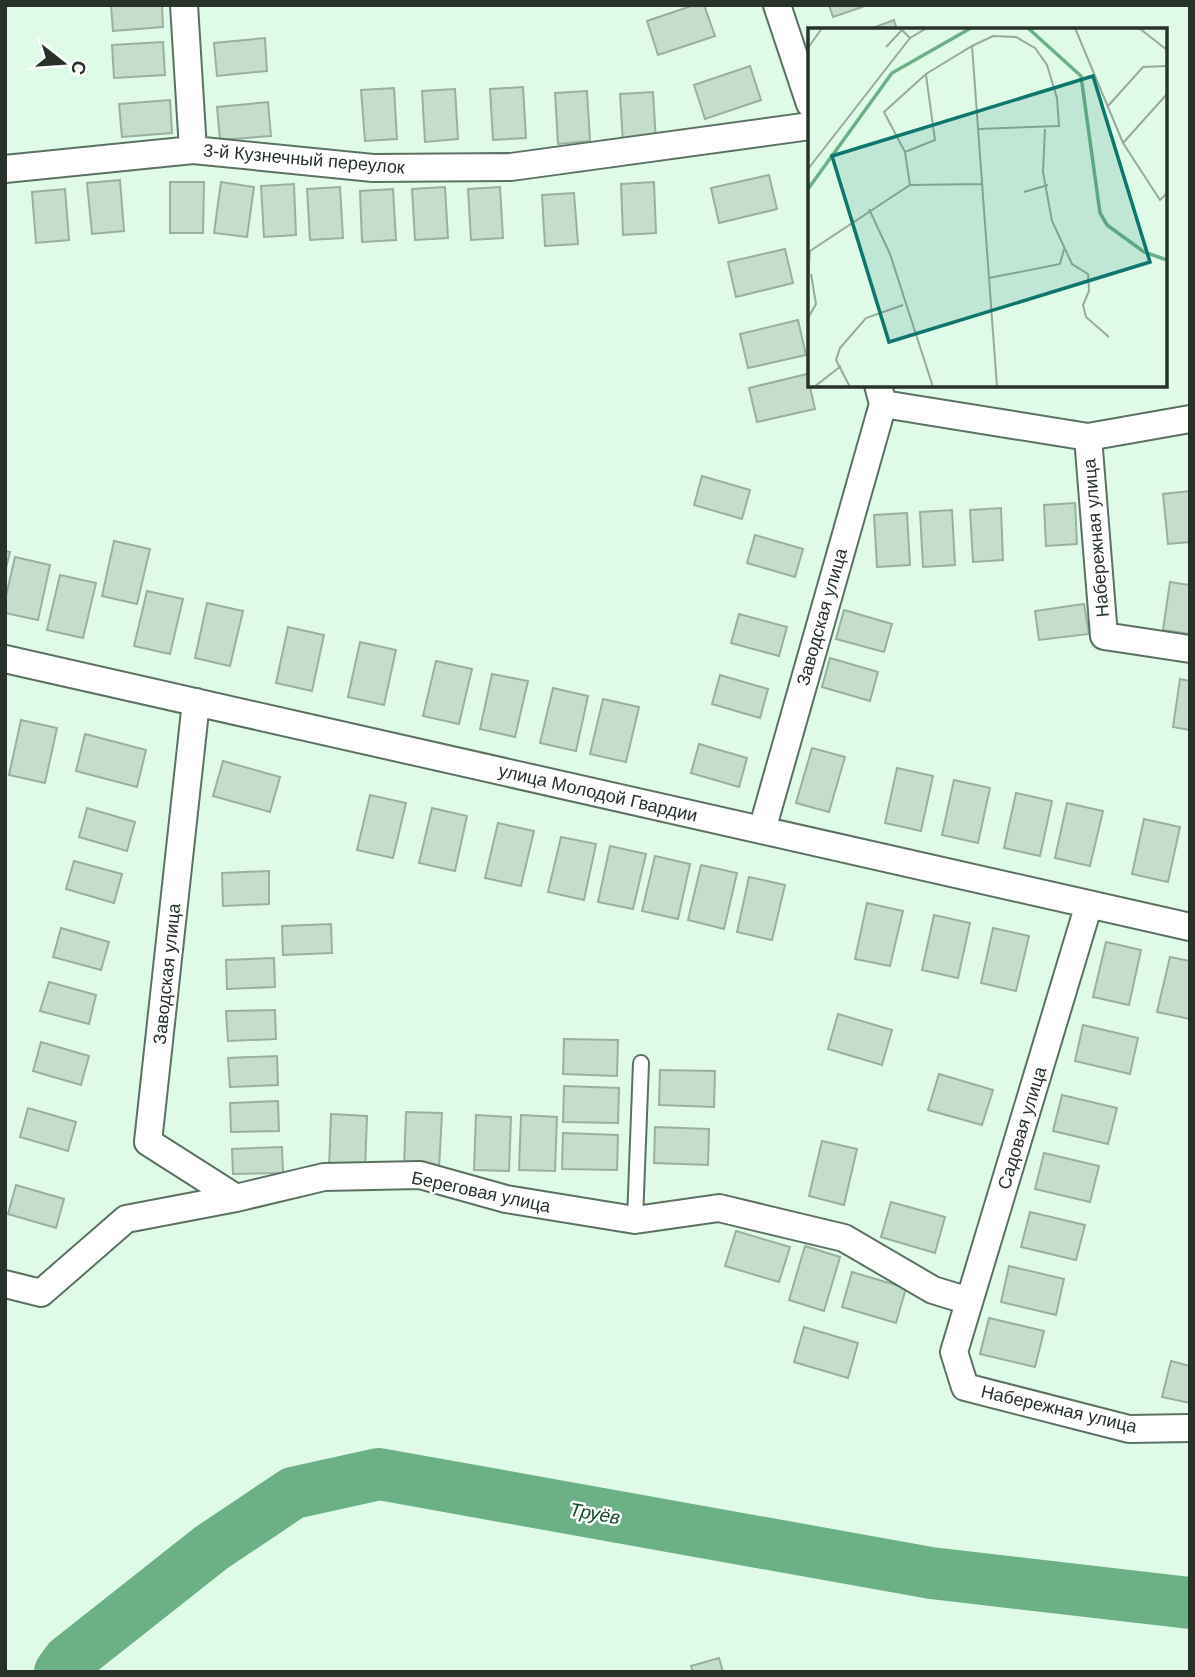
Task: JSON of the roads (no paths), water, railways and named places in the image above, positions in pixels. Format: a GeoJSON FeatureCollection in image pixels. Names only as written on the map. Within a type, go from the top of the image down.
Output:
{"type":"FeatureCollection","features":[{"type":"Feature","properties":{"kind":"street"},"geometry":{"type":"LineString","coordinates":[[184,5],[193,150]]}},
{"type":"Feature","properties":{"kind":"street"},"geometry":{"type":"LineString","coordinates":[[777,5],[808,98]]}},
{"type":"Feature","properties":{"kind":"street","name":"3-й Кузнечный переулок"},"geometry":{"type":"LineString","coordinates":[[5,169],[193,150],[373,168],[511,167],[808,126]]}},
{"type":"Feature","properties":{"kind":"street","name":"Заводская улица"},"geometry":{"type":"LineString","coordinates":[[762,830],[880,395],[1088,437],[1190,419]]}},
{"type":"Feature","properties":{"kind":"street","name":"Набережная улица"},"geometry":{"type":"LineString","coordinates":[[1088,437],[1104,636],[1190,649]]}},
{"type":"Feature","properties":{"kind":"street","name":"улица Молодой Гвардии"},"geometry":{"type":"LineString","coordinates":[[5,659],[1190,927]]}},
{"type":"Feature","properties":{"kind":"street","name":"Заводская улица"},"geometry":{"type":"LineString","coordinates":[[196,702],[148,1142],[236,1198]]}},
{"type":"Feature","properties":{"kind":"street","name":"Садовая улица"},"geometry":{"type":"LineString","coordinates":[[954,1352],[1090,904]]}},
{"type":"Feature","properties":{"kind":"street","name":"Береговая улица"},"geometry":{"type":"LineString","coordinates":[[5,1284],[41,1293],[126,1219],[236,1198],[324,1177],[420,1175],[506,1199],[635,1220],[719,1208],[844,1238],[933,1290],[969,1301]]}},
{"type":"Feature","properties":{"kind":"street","name":"Набережная улица"},"geometry":{"type":"LineString","coordinates":[[954,1352],[965,1387],[1129,1429],[1190,1428]]}},
{"type":"Feature","properties":{"kind":"lane"},"geometry":{"type":"LineString","coordinates":[[635,1220],[641,1063]]}},
{"type":"Feature","properties":{"kind":"waterway","name":"Труёв"},"geometry":{"type":"LineString","coordinates":[[60,1672],[68,1661],[211,1548],[293,1493],[379,1474],[931,1573],[1190,1603]]}}]}
